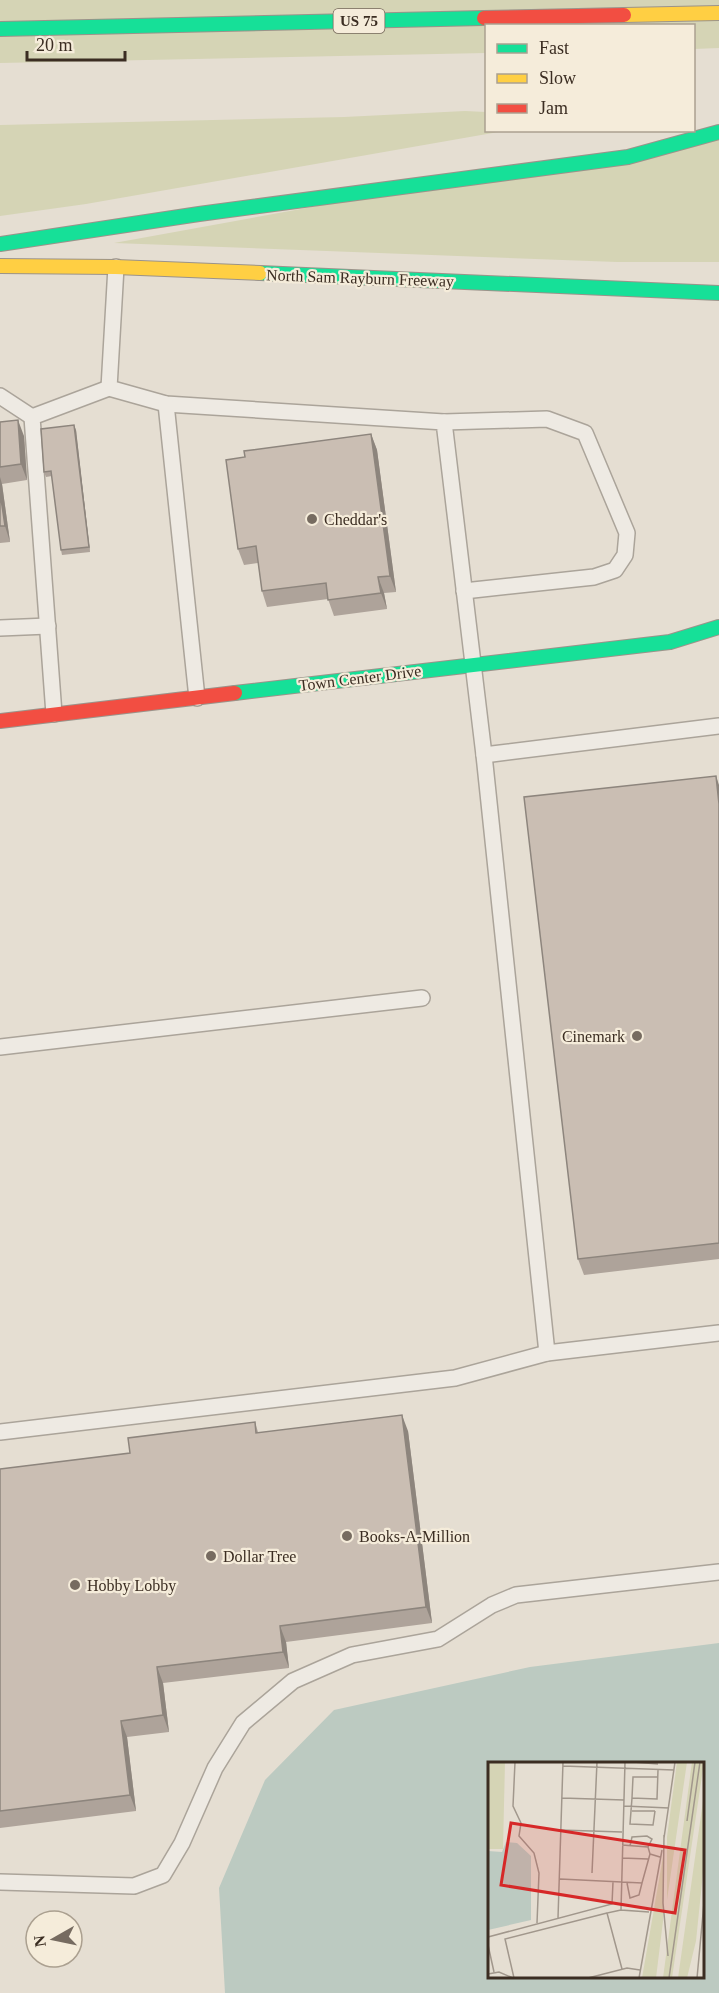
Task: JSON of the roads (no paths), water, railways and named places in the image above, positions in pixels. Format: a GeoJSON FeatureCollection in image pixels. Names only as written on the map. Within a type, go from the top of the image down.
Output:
{"type":"FeatureCollection","features":[{"type":"Feature","properties":{"kind":"main road","name":"US 75"},"geometry":{"type":"LineString","coordinates":[[0,29],[719,13]]}},
{"type":"Feature","properties":{"kind":"main road"},"geometry":{"type":"LineString","coordinates":[[0,244],[211,212],[628,157],[719,132]]}},
{"type":"Feature","properties":{"kind":"main road","name":"North Sam Rayburn Freeway"},"geometry":{"type":"LineString","coordinates":[[0,266],[116,267],[719,293]]}},
{"type":"Feature","properties":{"kind":"main road","name":"Town Center Drive"},"geometry":{"type":"LineString","coordinates":[[0,721],[670,642],[719,627]]}},
{"type":"Feature","properties":{"kind":"lane"},"geometry":{"type":"LineString","coordinates":[[109,388],[116,267]]}},
{"type":"Feature","properties":{"kind":"lane"},"geometry":{"type":"LineString","coordinates":[[32,417],[109,388],[166,404],[444,422],[547,419],[585,433],[627,533],[625,555],[615,570],[594,577],[464,591]]}},
{"type":"Feature","properties":{"kind":"lane"},"geometry":{"type":"LineString","coordinates":[[0,396],[32,417]]}},
{"type":"Feature","properties":{"kind":"lane"},"geometry":{"type":"LineString","coordinates":[[166,404],[197,698]]}},
{"type":"Feature","properties":{"kind":"lane"},"geometry":{"type":"LineString","coordinates":[[32,417],[54,714]]}},
{"type":"Feature","properties":{"kind":"lane"},"geometry":{"type":"LineString","coordinates":[[444,422],[484,755],[547,1353]]}},
{"type":"Feature","properties":{"kind":"lane"},"geometry":{"type":"LineString","coordinates":[[0,628],[48,626]]}},
{"type":"Feature","properties":{"kind":"lane"},"geometry":{"type":"LineString","coordinates":[[484,755],[719,726]]}},
{"type":"Feature","properties":{"kind":"lane"},"geometry":{"type":"LineString","coordinates":[[0,1047],[422,998]]}},
{"type":"Feature","properties":{"kind":"lane"},"geometry":{"type":"LineString","coordinates":[[0,1432],[455,1378],[547,1353],[719,1333]]}},
{"type":"Feature","properties":{"kind":"lane"},"geometry":{"type":"LineString","coordinates":[[0,1882],[134,1886],[163,1875],[182,1843],[215,1768],[243,1723],[293,1681],[342,1659],[352,1655],[438,1639],[492,1605],[516,1595],[719,1572]]}},
{"type":"Feature","properties":{"kind":"place","name":"Cheddar's"},"geometry":{"type":"Point","coordinates":[312,519]}},
{"type":"Feature","properties":{"kind":"place","name":"Cinemark"},"geometry":{"type":"Point","coordinates":[637,1036]}},
{"type":"Feature","properties":{"kind":"place","name":"Books-A-Million"},"geometry":{"type":"Point","coordinates":[347,1536]}},
{"type":"Feature","properties":{"kind":"place","name":"Dollar Tree"},"geometry":{"type":"Point","coordinates":[211,1556]}},
{"type":"Feature","properties":{"kind":"place","name":"Hobby Lobby"},"geometry":{"type":"Point","coordinates":[75,1585]}}]}
